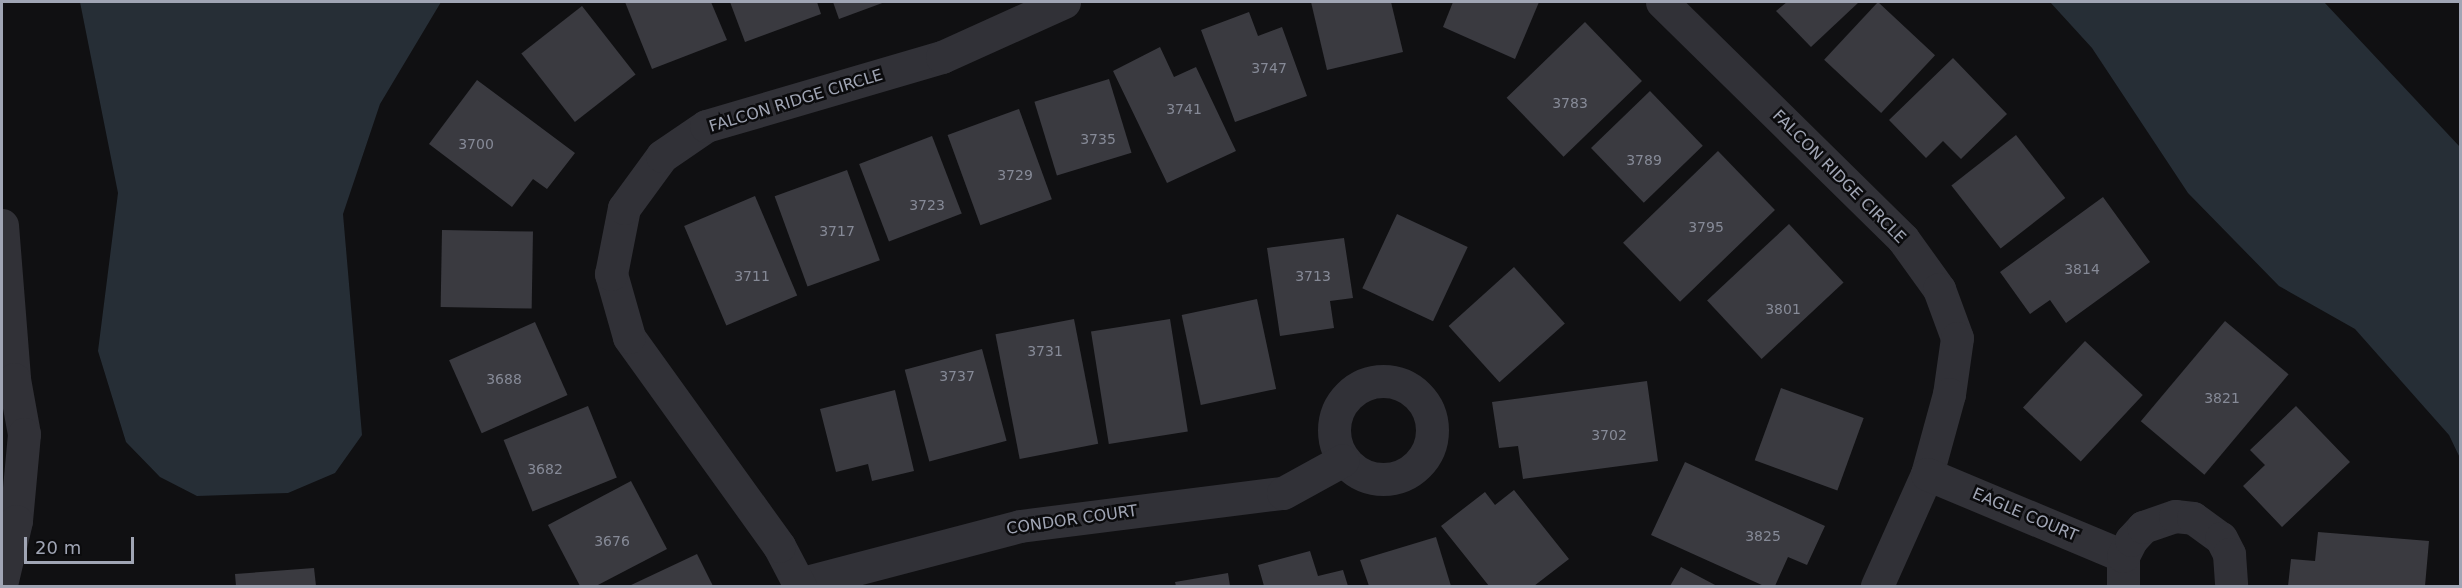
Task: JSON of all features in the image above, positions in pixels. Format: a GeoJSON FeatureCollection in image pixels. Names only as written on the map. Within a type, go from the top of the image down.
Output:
{"type":"FeatureCollection","features":[{"type":"Feature","properties":{"kind":"street","name":"FALCON RIDGE CIRCLE"},"geometry":{"type":"LineString","coordinates":[[799,585],[779,546],[629,337],[611,274],[624,208],[662,156],[706,126],[942,57],[1064,2]]}},
{"type":"Feature","properties":{"kind":"street","name":"FALCON RIDGE CIRCLE"},"geometry":{"type":"LineString","coordinates":[[1662,2],[1903,239],[1939,289],[1957,338],[1949,394],[1927,474],[1877,586]]}},
{"type":"Feature","properties":{"kind":"street"},"geometry":{"type":"LineString","coordinates":[[2,225],[14,379],[24,434],[16,521],[2,580]]}},
{"type":"Feature","properties":{"kind":"street"},"geometry":{"type":"LineString","coordinates":[[2,413],[14,379]]}},
{"type":"Feature","properties":{"kind":"street","name":"CONDOR COURT"},"geometry":{"type":"LineString","coordinates":[[799,585],[1020,526],[1283,493],[1343,460]]}},
{"type":"Feature","properties":{"kind":"street","name":"EAGLE COURT"},"geometry":{"type":"LineString","coordinates":[[1927,474],[2123,571],[2143,527],[2175,516],[2193,518],[2221,538],[2229,554],[2231,586]]}},
{"type":"Feature","properties":{"kind":"shaded area"},"geometry":{"type":"Polygon","coordinates":[[[80,2],[441,2],[380,104],[343,214],[362,435],[335,473],[288,493],[197,496],[160,477],[126,442],[98,351],[118,193],[80,2]]]}},
{"type":"Feature","properties":{"kind":"shaded area"},"geometry":{"type":"Polygon","coordinates":[[[2050,2],[2324,2],[2460,147],[2460,458],[2449,435],[2355,329],[2279,286],[2188,193],[2092,48],[2050,2]]]}},
{"type":"Feature","properties":{"kind":"building"},"geometry":{"type":"Polygon","coordinates":[[[625,2],[711,2],[727,40],[652,69],[625,2]]]}},
{"type":"Feature","properties":{"kind":"building"},"geometry":{"type":"Polygon","coordinates":[[[730,2],[817,2],[821,14],[745,42],[730,2]]]}},
{"type":"Feature","properties":{"kind":"building"},"geometry":{"type":"Polygon","coordinates":[[[833,2],[885,2],[839,19],[833,2]]]}},
{"type":"Feature","properties":{"kind":"building"},"geometry":{"type":"Polygon","coordinates":[[[1311,2],[1391,2],[1403,52],[1327,70],[1311,2]]]}},
{"type":"Feature","properties":{"kind":"building"},"geometry":{"type":"Polygon","coordinates":[[[1453,2],[1539,2],[1515,59],[1443,27],[1453,2]]]}},
{"type":"Feature","properties":{"kind":"building"},"geometry":{"type":"Polygon","coordinates":[[[1787,2],[1859,2],[1811,47],[1776,11],[1787,2]]]}},
{"type":"Feature","properties":{"kind":"building"},"geometry":{"type":"Polygon","coordinates":[[[1878,2],[1935,55],[1881,113],[1824,60],[1878,2]]]}},
{"type":"Feature","properties":{"kind":"building"},"geometry":{"type":"Polygon","coordinates":[[[582,6],[636,75],[575,122],[521,53],[582,6]]]}},
{"type":"Feature","properties":{"kind":"building"},"geometry":{"type":"Polygon","coordinates":[[[1249,12],[1258,36],[1282,27],[1307,96],[1235,122],[1201,30],[1249,12]]]}},
{"type":"Feature","properties":{"kind":"building"},"geometry":{"type":"Polygon","coordinates":[[[1585,22],[1642,81],[1564,157],[1507,98],[1585,22]]]}},
{"type":"Feature","properties":{"kind":"building"},"geometry":{"type":"Polygon","coordinates":[[[1160,47],[1174,77],[1196,67],[1236,151],[1167,183],[1113,71],[1160,47]]]}},
{"type":"Feature","properties":{"kind":"building"},"geometry":{"type":"Polygon","coordinates":[[[1953,58],[2007,114],[1961,159],[1943,141],[1926,158],[1889,120],[1953,58]]]}},
{"type":"Feature","properties":{"kind":"building"},"geometry":{"type":"Polygon","coordinates":[[[1109,79],[1132,153],[1057,175],[1034,102],[1109,79]]]}},
{"type":"Feature","properties":{"kind":"building"},"geometry":{"type":"Polygon","coordinates":[[[477,80],[575,153],[547,189],[533,179],[512,207],[429,144],[477,80]]]}},
{"type":"Feature","properties":{"kind":"building"},"geometry":{"type":"Polygon","coordinates":[[[1650,91],[1703,146],[1644,203],[1591,148],[1650,91]]]}},
{"type":"Feature","properties":{"kind":"building"},"geometry":{"type":"Polygon","coordinates":[[[1019,109],[1052,199],[980,225],[948,135],[1019,109]]]}},
{"type":"Feature","properties":{"kind":"building"},"geometry":{"type":"Polygon","coordinates":[[[2016,135],[2065,198],[2001,249],[1951,185],[2016,135]]]}},
{"type":"Feature","properties":{"kind":"building"},"geometry":{"type":"Polygon","coordinates":[[[932,136],[962,213],[889,241],[859,164],[932,136]]]}},
{"type":"Feature","properties":{"kind":"building"},"geometry":{"type":"Polygon","coordinates":[[[1718,151],[1775,210],[1680,302],[1623,243],[1718,151]]]}},
{"type":"Feature","properties":{"kind":"building"},"geometry":{"type":"Polygon","coordinates":[[[847,170],[880,260],[807,287],[775,196],[847,170]]]}},
{"type":"Feature","properties":{"kind":"building"},"geometry":{"type":"Polygon","coordinates":[[[755,196],[797,295],[726,326],[684,226],[755,196]]]}},
{"type":"Feature","properties":{"kind":"building"},"geometry":{"type":"Polygon","coordinates":[[[2103,197],[2150,262],[2066,323],[2050,300],[2030,314],[2000,272],[2103,197]]]}},
{"type":"Feature","properties":{"kind":"building"},"geometry":{"type":"Polygon","coordinates":[[[1397,214],[1468,247],[1433,321],[1362,288],[1397,214]]]}},
{"type":"Feature","properties":{"kind":"building"},"geometry":{"type":"Polygon","coordinates":[[[1789,224],[1844,283],[1762,359],[1707,300],[1789,224]]]}},
{"type":"Feature","properties":{"kind":"building"},"geometry":{"type":"Polygon","coordinates":[[[442,230],[533,232],[532,309],[441,307],[442,230]]]}},
{"type":"Feature","properties":{"kind":"building"},"geometry":{"type":"Polygon","coordinates":[[[1344,238],[1353,298],[1330,301],[1334,328],[1280,336],[1267,248],[1344,238]]]}},
{"type":"Feature","properties":{"kind":"building"},"geometry":{"type":"Polygon","coordinates":[[[1514,267],[1565,323],[1499,382],[1449,326],[1514,267]]]}},
{"type":"Feature","properties":{"kind":"building"},"geometry":{"type":"Polygon","coordinates":[[[1257,299],[1276,389],[1201,405],[1182,315],[1257,299]]]}},
{"type":"Feature","properties":{"kind":"building"},"geometry":{"type":"Polygon","coordinates":[[[1074,319],[1098,444],[1020,459],[995,334],[1074,319]]]}},
{"type":"Feature","properties":{"kind":"building"},"geometry":{"type":"Polygon","coordinates":[[[1170,319],[1188,432],[1109,444],[1091,332],[1170,319]]]}},
{"type":"Feature","properties":{"kind":"building"},"geometry":{"type":"Polygon","coordinates":[[[2225,321],[2289,374],[2204,475],[2141,421],[2225,321]]]}},
{"type":"Feature","properties":{"kind":"building"},"geometry":{"type":"Polygon","coordinates":[[[535,322],[568,395],[482,433],[449,360],[535,322]]]}},
{"type":"Feature","properties":{"kind":"building"},"geometry":{"type":"Polygon","coordinates":[[[2085,341],[2143,395],[2081,461],[2023,408],[2085,341]]]}},
{"type":"Feature","properties":{"kind":"building"},"geometry":{"type":"Polygon","coordinates":[[[982,349],[1007,441],[929,461],[905,370],[982,349]]]}},
{"type":"Feature","properties":{"kind":"building"},"geometry":{"type":"Polygon","coordinates":[[[1647,381],[1658,461],[1523,479],[1518,446],[1499,448],[1492,402],[1647,381]]]}},
{"type":"Feature","properties":{"kind":"building"},"geometry":{"type":"Polygon","coordinates":[[[1781,388],[1864,418],[1837,490],[1755,460],[1781,388]]]}},
{"type":"Feature","properties":{"kind":"building"},"geometry":{"type":"Polygon","coordinates":[[[895,390],[914,471],[872,481],[868,464],[836,472],[820,409],[895,390]]]}},
{"type":"Feature","properties":{"kind":"building"},"geometry":{"type":"Polygon","coordinates":[[[588,406],[617,477],[532,511],[504,440],[588,406]]]}},
{"type":"Feature","properties":{"kind":"building"},"geometry":{"type":"Polygon","coordinates":[[[2296,406],[2350,462],[2282,527],[2243,486],[2265,465],[2250,450],[2296,406]]]}},
{"type":"Feature","properties":{"kind":"building"},"geometry":{"type":"Polygon","coordinates":[[[1685,462],[1825,526],[1807,565],[1788,557],[1775,586],[1764,586],[1651,535],[1685,462]]]}},
{"type":"Feature","properties":{"kind":"building"},"geometry":{"type":"Polygon","coordinates":[[[631,481],[667,549],[596,586],[580,586],[548,525],[631,481]]]}},
{"type":"Feature","properties":{"kind":"building"},"geometry":{"type":"Polygon","coordinates":[[[1514,490],[1569,559],[1534,586],[1489,586],[1441,526],[1485,492],[1495,505],[1514,490]]]}},
{"type":"Feature","properties":{"kind":"building"},"geometry":{"type":"Polygon","coordinates":[[[2318,532],[2429,541],[2425,586],[2288,586],[2291,559],[2315,561],[2318,532]]]}},
{"type":"Feature","properties":{"kind":"building"},"geometry":{"type":"Polygon","coordinates":[[[1436,537],[1451,586],[1369,586],[1360,560],[1436,537]]]}},
{"type":"Feature","properties":{"kind":"building"},"geometry":{"type":"Polygon","coordinates":[[[1310,551],[1318,576],[1343,570],[1348,586],[1264,586],[1258,565],[1310,551]]]}},
{"type":"Feature","properties":{"kind":"building"},"geometry":{"type":"Polygon","coordinates":[[[697,554],[713,586],[629,586],[697,554]]]}},
{"type":"Feature","properties":{"kind":"building"},"geometry":{"type":"Polygon","coordinates":[[[1681,567],[1717,586],[1670,586],[1681,567]]]}},
{"type":"Feature","properties":{"kind":"building"},"geometry":{"type":"Polygon","coordinates":[[[314,568],[316,586],[236,586],[235,574],[314,568]]]}},
{"type":"Feature","properties":{"kind":"building"},"geometry":{"type":"Polygon","coordinates":[[[1228,573],[1230,586],[1176,586],[1175,582],[1228,573]]]}}]}
